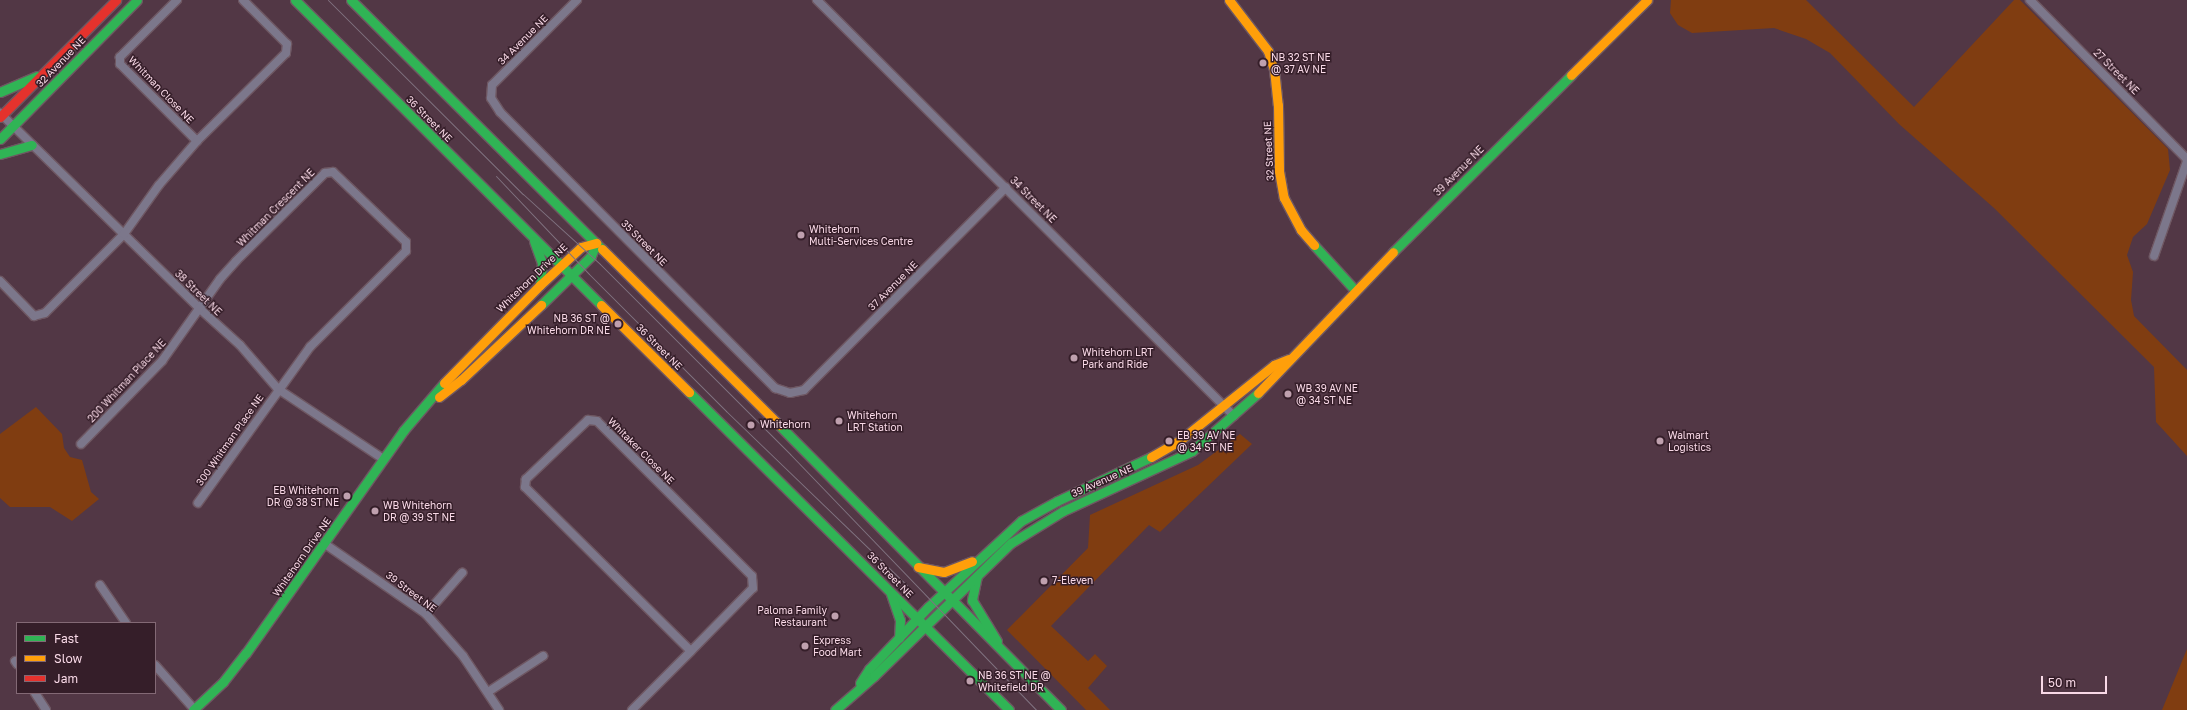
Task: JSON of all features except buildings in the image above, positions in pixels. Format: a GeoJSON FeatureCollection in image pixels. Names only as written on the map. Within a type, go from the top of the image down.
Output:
{"type":"FeatureCollection","features":[{"type":"Feature","properties":{"kind":"street","name":"32 Avenue NE"},"geometry":{"type":"LineString","coordinates":[[1,115],[116,0]]}},
{"type":"Feature","properties":{"kind":"street","name":"32 Avenue NE"},"geometry":{"type":"LineString","coordinates":[[0,139],[137,0]]}},
{"type":"Feature","properties":{"kind":"street","name":"Whitman Close NE"},"geometry":{"type":"LineString","coordinates":[[177,0],[120,56],[120,64],[197,141]]}},
{"type":"Feature","properties":{"kind":"street"},"geometry":{"type":"LineString","coordinates":[[0,281],[34,316],[45,313],[124,234],[159,185],[197,141],[286,53],[287,44],[243,0]]}},
{"type":"Feature","properties":{"kind":"street","name":"36 Street NE"},"geometry":{"type":"LineString","coordinates":[[295,0],[533,239],[918,618],[1009,710]]}},
{"type":"Feature","properties":{"kind":"street"},"geometry":{"type":"LineString","coordinates":[[351,0],[803,449],[1061,710]]}},
{"type":"Feature","properties":{"kind":"street","name":"34 Avenue NE"},"geometry":{"type":"LineString","coordinates":[[491,98],[492,84],[577,0]]}},
{"type":"Feature","properties":{"kind":"street","name":"34 Street NE"},"geometry":{"type":"LineString","coordinates":[[818,0],[1234,416]]}},
{"type":"Feature","properties":{"kind":"street","name":"32 Street NE"},"geometry":{"type":"LineString","coordinates":[[1229,0],[1255,31],[1268,51],[1274,69],[1278,105],[1279,171],[1284,198],[1301,230],[1355,290]]}},
{"type":"Feature","properties":{"kind":"street","name":"27 Street NE"},"geometry":{"type":"LineString","coordinates":[[2030,0],[2187,160]]}},
{"type":"Feature","properties":{"kind":"street","name":"39 Avenue NE"},"geometry":{"type":"LineString","coordinates":[[857,688],[874,676],[926,627],[1005,548],[1031,529],[1080,503],[1171,463],[1192,451],[1234,416],[1281,372],[1288,359],[1355,290],[1641,2]]}},
{"type":"Feature","properties":{"kind":"street"},"geometry":{"type":"LineString","coordinates":[[0,92],[46,71]]}},
{"type":"Feature","properties":{"kind":"street","name":"35 Street NE"},"geometry":{"type":"LineString","coordinates":[[491,98],[500,112],[775,388],[790,393]]}},
{"type":"Feature","properties":{"kind":"street","name":"38 Street NE"},"geometry":{"type":"LineString","coordinates":[[1,115],[198,308],[240,345],[278,389],[382,458]]}},
{"type":"Feature","properties":{"kind":"street"},"geometry":{"type":"LineString","coordinates":[[0,154],[14,148],[32,145]]}},
{"type":"Feature","properties":{"kind":"street"},"geometry":{"type":"LineString","coordinates":[[2154,256],[2187,160]]}},
{"type":"Feature","properties":{"kind":"street","name":"Whitman Crescent NE"},"geometry":{"type":"LineString","coordinates":[[198,308],[236,261],[325,172],[333,172],[406,242],[406,251],[310,347],[278,389]]}},
{"type":"Feature","properties":{"kind":"street","name":"37 Avenue NE"},"geometry":{"type":"LineString","coordinates":[[790,393],[804,390],[1006,187]]}},
{"type":"Feature","properties":{"kind":"street"},"geometry":{"type":"LineString","coordinates":[[533,239],[542,263],[540,285]]}},
{"type":"Feature","properties":{"kind":"street","name":"Whitehorn Drive NE"},"geometry":{"type":"LineString","coordinates":[[194,710],[223,682],[246,653],[325,544],[382,458],[454,372],[560,265],[581,246],[596,243]]}},
{"type":"Feature","properties":{"kind":"street","name":"Whitehorn Drive NE"},"geometry":{"type":"LineString","coordinates":[[422,411],[461,380],[571,276],[591,256],[596,243]]}},
{"type":"Feature","properties":{"kind":"street","name":"200 Whitman Place NE"},"geometry":{"type":"LineString","coordinates":[[81,444],[162,361],[198,308]]}},
{"type":"Feature","properties":{"kind":"street","name":"39 Avenue NE"},"geometry":{"type":"LineString","coordinates":[[857,688],[869,669],[918,618],[977,559],[1021,521],[1057,501],[1156,455],[1179,441],[1274,365],[1288,359]]}},
{"type":"Feature","properties":{"kind":"street","name":"300 Whitman Place NE"},"geometry":{"type":"LineString","coordinates":[[198,503],[278,389]]}},
{"type":"Feature","properties":{"kind":"street","name":"Whitaker Close NE"},"geometry":{"type":"LineString","coordinates":[[632,710],[691,651],[753,588],[752,576],[597,420],[588,420],[526,479],[525,487],[691,651]]}},
{"type":"Feature","properties":{"kind":"street","name":"39 Street NE"},"geometry":{"type":"LineString","coordinates":[[325,544],[426,614],[463,656],[499,710]]}},
{"type":"Feature","properties":{"kind":"street"},"geometry":{"type":"LineString","coordinates":[[918,567],[944,572],[977,559]]}},
{"type":"Feature","properties":{"kind":"street"},"geometry":{"type":"LineString","coordinates":[[426,614],[462,573]]}},
{"type":"Feature","properties":{"kind":"street"},"geometry":{"type":"LineString","coordinates":[[978,574],[972,600],[1003,652]]}},
{"type":"Feature","properties":{"kind":"street"},"geometry":{"type":"LineString","coordinates":[[100,585],[125,622]]}},
{"type":"Feature","properties":{"kind":"street"},"geometry":{"type":"LineString","coordinates":[[890,591],[900,620],[899,638]]}},
{"type":"Feature","properties":{"kind":"street"},"geometry":{"type":"LineString","coordinates":[[488,692],[543,656]]}},
{"type":"Feature","properties":{"kind":"street"},"geometry":{"type":"LineString","coordinates":[[156,666],[194,710]]}},
{"type":"Feature","properties":{"kind":"street"},"geometry":{"type":"LineString","coordinates":[[835,710],[857,688]]}},
{"type":"Feature","properties":{"kind":"street"},"geometry":{"type":"LineString","coordinates":[[36,694],[46,710]]}},
{"type":"Feature","properties":{"kind":"shaded area"},"geometry":{"type":"Polygon","coordinates":[[[1671,0],[1806,0],[1914,107],[2014,0],[2020,0],[2168,149],[2170,170],[2147,224],[2133,237],[2127,255],[2133,272],[2131,300],[2134,316],[2187,370],[2187,456],[2156,422],[2154,367],[1994,208],[1899,124],[1830,53],[1806,39],[1774,28],[1692,33],[1678,25],[1670,13],[1671,0]]]}},
{"type":"Feature","properties":{"kind":"shaded area"},"geometry":{"type":"Polygon","coordinates":[[[36,407],[62,434],[64,448],[70,457],[82,460],[91,492],[99,499],[72,521],[50,507],[10,507],[0,498],[0,434],[36,407]]]}},
{"type":"Feature","properties":{"kind":"shaded area"},"geometry":{"type":"Polygon","coordinates":[[[1240,434],[1252,444],[1160,532],[1149,525],[1051,626],[1088,661],[1095,654],[1107,666],[1088,688],[1110,710],[1086,710],[1007,630],[1088,548],[1090,515],[1198,465],[1240,434]]]}},
{"type":"Feature","properties":{"kind":"shaded area"},"geometry":{"type":"Polygon","coordinates":[[[2187,649],[2187,710],[2162,710],[2187,649]]]}},
{"type":"Feature","properties":{"kind":"tram line"},"geometry":{"type":"LineString","coordinates":[[328,0],[523,194],[600,264],[790,454],[1036,710]]}},
{"type":"Feature","properties":{"kind":"tram line"},"geometry":{"type":"LineString","coordinates":[[496,176],[589,274],[726,411],[907,585]]}},
{"type":"Feature","properties":{"kind":"traffic: fast"},"geometry":{"type":"LineString","coordinates":[[0,139],[137,0]]}},
{"type":"Feature","properties":{"kind":"traffic: fast"},"geometry":{"type":"LineString","coordinates":[[295,0],[601,305]]}},
{"type":"Feature","properties":{"kind":"traffic: fast"},"geometry":{"type":"LineString","coordinates":[[351,0],[602,249]]}},
{"type":"Feature","properties":{"kind":"traffic: fast"},"geometry":{"type":"LineString","coordinates":[[1393,252],[1571,75]]}},
{"type":"Feature","properties":{"kind":"traffic: fast"},"geometry":{"type":"LineString","coordinates":[[0,92],[37,76]]}},
{"type":"Feature","properties":{"kind":"traffic: fast"},"geometry":{"type":"LineString","coordinates":[[0,154],[32,145]]}},
{"type":"Feature","properties":{"kind":"traffic: fast"},"geometry":{"type":"LineString","coordinates":[[534,241],[542,263],[540,285]]}},
{"type":"Feature","properties":{"kind":"traffic: fast"},"geometry":{"type":"LineString","coordinates":[[541,305],[591,256],[596,243]]}},
{"type":"Feature","properties":{"kind":"traffic: fast"},"geometry":{"type":"LineString","coordinates":[[1314,245],[1355,290]]}},
{"type":"Feature","properties":{"kind":"traffic: fast"},"geometry":{"type":"LineString","coordinates":[[193,710],[223,682],[246,653],[403,431],[444,383]]}},
{"type":"Feature","properties":{"kind":"traffic: fast"},"geometry":{"type":"LineString","coordinates":[[689,392],[1009,710]]}},
{"type":"Feature","properties":{"kind":"traffic: fast"},"geometry":{"type":"LineString","coordinates":[[835,710],[874,676],[1011,543],[1063,511],[1192,451],[1258,393]]}},
{"type":"Feature","properties":{"kind":"traffic: fast"},"geometry":{"type":"LineString","coordinates":[[779,425],[1061,710]]}},
{"type":"Feature","properties":{"kind":"traffic: fast"},"geometry":{"type":"LineString","coordinates":[[860,683],[869,669],[928,607],[1021,521],[1057,501],[1151,457]]}},
{"type":"Feature","properties":{"kind":"traffic: fast"},"geometry":{"type":"LineString","coordinates":[[977,576],[972,600],[997,641]]}},
{"type":"Feature","properties":{"kind":"traffic: fast"},"geometry":{"type":"LineString","coordinates":[[891,594],[900,620],[899,638]]}},
{"type":"Feature","properties":{"kind":"traffic: slow"},"geometry":{"type":"LineString","coordinates":[[1229,0],[1268,51],[1274,69],[1278,105],[1279,171],[1284,198],[1301,230],[1314,245]]}},
{"type":"Feature","properties":{"kind":"traffic: slow"},"geometry":{"type":"LineString","coordinates":[[1571,75],[1647,0]]}},
{"type":"Feature","properties":{"kind":"traffic: slow"},"geometry":{"type":"LineString","coordinates":[[444,383],[540,285],[581,247],[596,243]]}},
{"type":"Feature","properties":{"kind":"traffic: slow"},"geometry":{"type":"LineString","coordinates":[[602,249],[779,425]]}},
{"type":"Feature","properties":{"kind":"traffic: slow"},"geometry":{"type":"LineString","coordinates":[[1258,393],[1393,252]]}},
{"type":"Feature","properties":{"kind":"traffic: slow"},"geometry":{"type":"LineString","coordinates":[[439,397],[461,380],[541,305]]}},
{"type":"Feature","properties":{"kind":"traffic: slow"},"geometry":{"type":"LineString","coordinates":[[601,305],[689,392]]}},
{"type":"Feature","properties":{"kind":"traffic: slow"},"geometry":{"type":"LineString","coordinates":[[1151,457],[1179,441],[1274,365],[1289,359]]}},
{"type":"Feature","properties":{"kind":"traffic: slow"},"geometry":{"type":"LineString","coordinates":[[918,567],[944,572],[972,561]]}},
{"type":"Feature","properties":{"kind":"traffic: jam"},"geometry":{"type":"LineString","coordinates":[[0,117],[116,0]]}},
{"type":"Feature","properties":{"kind":"place","name":"NB 32 ST NE @ 37 AV NE"},"geometry":{"type":"Point","coordinates":[1263,63]}},
{"type":"Feature","properties":{"kind":"place","name":"Whitehorn Multi-Services Centre"},"geometry":{"type":"Point","coordinates":[801,235]}},
{"type":"Feature","properties":{"kind":"place","name":"NB 36 ST @ Whitehorn DR NE"},"geometry":{"type":"Point","coordinates":[618,324]}},
{"type":"Feature","properties":{"kind":"place","name":"Whitehorn LRT Park and Ride"},"geometry":{"type":"Point","coordinates":[1074,358]}},
{"type":"Feature","properties":{"kind":"place","name":"WB 39 AV NE @ 34 ST NE"},"geometry":{"type":"Point","coordinates":[1288,394]}},
{"type":"Feature","properties":{"kind":"place","name":"Whitehorn LRT Station"},"geometry":{"type":"Point","coordinates":[839,421]}},
{"type":"Feature","properties":{"kind":"place","name":"Whitehorn"},"geometry":{"type":"Point","coordinates":[751,425]}},
{"type":"Feature","properties":{"kind":"place","name":"EB 39 AV NE @ 34 ST NE"},"geometry":{"type":"Point","coordinates":[1169,441]}},
{"type":"Feature","properties":{"kind":"place","name":"Walmart Logistics"},"geometry":{"type":"Point","coordinates":[1660,441]}},
{"type":"Feature","properties":{"kind":"place","name":"EB Whitehorn DR @ 38 ST NE"},"geometry":{"type":"Point","coordinates":[347,496]}},
{"type":"Feature","properties":{"kind":"place","name":"WB Whitehorn DR @ 39 ST NE"},"geometry":{"type":"Point","coordinates":[375,511]}},
{"type":"Feature","properties":{"kind":"place","name":"7-Eleven"},"geometry":{"type":"Point","coordinates":[1044,581]}},
{"type":"Feature","properties":{"kind":"place","name":"Paloma Family Restaurant"},"geometry":{"type":"Point","coordinates":[835,616]}},
{"type":"Feature","properties":{"kind":"place","name":"Express Food Mart"},"geometry":{"type":"Point","coordinates":[805,646]}},
{"type":"Feature","properties":{"kind":"place","name":"NB 36 ST NE @ Whitefield DR"},"geometry":{"type":"Point","coordinates":[970,681]}}]}
